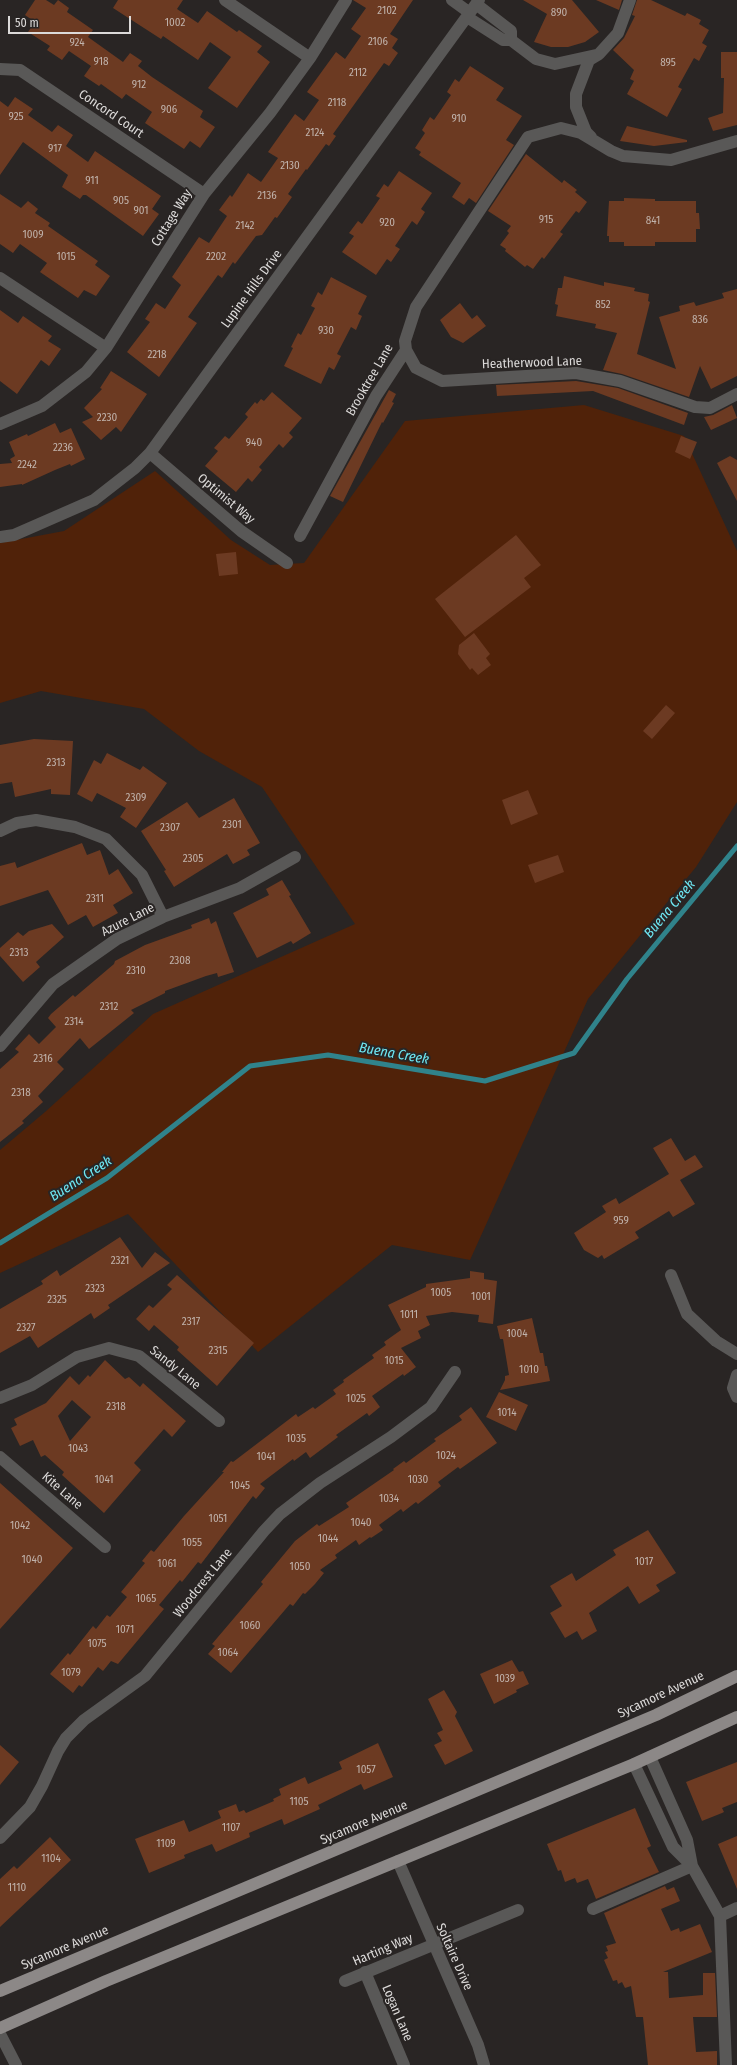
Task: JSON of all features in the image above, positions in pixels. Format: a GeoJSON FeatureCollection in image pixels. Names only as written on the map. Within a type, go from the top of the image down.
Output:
{"type":"FeatureCollection","features":[{"type":"Feature","properties":{"kind":"main road","name":"Sycamore Avenue"},"geometry":{"type":"LineString","coordinates":[[0,1991],[656,1715],[737,1676]]}},
{"type":"Feature","properties":{"kind":"main road"},"geometry":{"type":"LineString","coordinates":[[0,2028],[106,1981],[634,1764],[737,1717]]}},
{"type":"Feature","properties":{"kind":"street"},"geometry":{"type":"LineString","coordinates":[[225,0],[310,58]]}},
{"type":"Feature","properties":{"kind":"street","name":"Cottage Way"},"geometry":{"type":"LineString","coordinates":[[0,424],[42,406],[86,372],[106,348],[204,194],[270,113],[310,58],[346,0]]}},
{"type":"Feature","properties":{"kind":"street"},"geometry":{"type":"LineString","coordinates":[[452,0],[473,8],[503,40],[511,40],[536,59],[555,64],[599,54]]}},
{"type":"Feature","properties":{"kind":"street"},"geometry":{"type":"LineString","coordinates":[[630,0],[618,33],[599,54],[589,60],[576,94],[576,108],[586,132],[597,142],[611,151],[623,156],[671,160],[737,141]]}},
{"type":"Feature","properties":{"kind":"street","name":"Lupine Hills Drive"},"geometry":{"type":"LineString","coordinates":[[0,537],[14,535],[94,500],[135,468],[150,453],[473,8]]}},
{"type":"Feature","properties":{"kind":"street","name":"Concord Court"},"geometry":{"type":"LineString","coordinates":[[0,70],[20,70],[204,194]]}},
{"type":"Feature","properties":{"kind":"street","name":"Brooktree Lane"},"geometry":{"type":"LineString","coordinates":[[300,536],[376,396],[406,350],[405,341],[416,307],[528,138],[561,128],[582,132],[597,142]]}},
{"type":"Feature","properties":{"kind":"street"},"geometry":{"type":"LineString","coordinates":[[0,278],[106,348]]}},
{"type":"Feature","properties":{"kind":"street","name":"Heatherwood Lane"},"geometry":{"type":"LineString","coordinates":[[406,350],[416,368],[442,381],[576,373],[620,381],[695,407],[710,408],[737,394]]}},
{"type":"Feature","properties":{"kind":"street","name":"Optimist Way"},"geometry":{"type":"LineString","coordinates":[[150,453],[241,531],[287,563]]}},
{"type":"Feature","properties":{"kind":"street"},"geometry":{"type":"LineString","coordinates":[[0,831],[17,824],[36,820],[75,827],[106,839],[142,875],[163,917]]}},
{"type":"Feature","properties":{"kind":"street","name":"Azure Lane"},"geometry":{"type":"LineString","coordinates":[[0,1046],[53,984],[117,938],[163,917],[240,888],[295,857]]}},
{"type":"Feature","properties":{"kind":"street"},"geometry":{"type":"LineString","coordinates":[[671,1275],[687,1314],[716,1341],[737,1354]]}},
{"type":"Feature","properties":{"kind":"street","name":"Sandy Lane"},"geometry":{"type":"LineString","coordinates":[[0,1398],[32,1385],[77,1357],[109,1348],[138,1356],[219,1421]]}},
{"type":"Feature","properties":{"kind":"street","name":"Woodcrest Lane"},"geometry":{"type":"LineString","coordinates":[[0,1838],[30,1807],[66,1738],[84,1720],[145,1676],[264,1530],[280,1514],[320,1483],[391,1437],[431,1407],[455,1372]]}},
{"type":"Feature","properties":{"kind":"street"},"geometry":{"type":"LineString","coordinates":[[737,1374],[733,1388],[737,1397]]}},
{"type":"Feature","properties":{"kind":"street","name":"Kite Lane"},"geometry":{"type":"LineString","coordinates":[[0,1457],[105,1547]]}},
{"type":"Feature","properties":{"kind":"street"},"geometry":{"type":"LineString","coordinates":[[650,1757],[687,1840],[692,1866]]}},
{"type":"Feature","properties":{"kind":"street"},"geometry":{"type":"LineString","coordinates":[[634,1764],[673,1847],[692,1866],[720,1916],[726,2065]]}},
{"type":"Feature","properties":{"kind":"street","name":"Soltaire Drive"},"geometry":{"type":"LineString","coordinates":[[398,1861],[432,1944],[478,2045],[484,2065]]}},
{"type":"Feature","properties":{"kind":"street"},"geometry":{"type":"LineString","coordinates":[[593,1909],[692,1866]]}},
{"type":"Feature","properties":{"kind":"street"},"geometry":{"type":"LineString","coordinates":[[720,1916],[737,1908]]}},
{"type":"Feature","properties":{"kind":"street","name":"Harting Way"},"geometry":{"type":"LineString","coordinates":[[345,1981],[518,1910]]}},
{"type":"Feature","properties":{"kind":"street","name":"Logan Lane"},"geometry":{"type":"LineString","coordinates":[[365,1972],[404,2065]]}},
{"type":"Feature","properties":{"kind":"street"},"geometry":{"type":"LineString","coordinates":[[0,2034],[16,2065]]}},
{"type":"Feature","properties":{"kind":"shaded area"},"geometry":{"type":"Polygon","coordinates":[[[584,405],[684,436],[737,551],[737,802],[696,867],[588,999],[470,1260],[392,1245],[258,1352],[128,1214],[0,1273],[0,1150],[45,1112],[153,1014],[355,924],[262,787],[199,751],[144,709],[41,691],[0,703],[0,543],[64,531],[155,471],[231,540],[270,565],[304,563],[405,421],[584,405]]]}},
{"type":"Feature","properties":{"kind":"building"},"geometry":{"type":"Polygon","coordinates":[[[35,0],[46,0],[54,5],[58,0],[69,8],[67,12],[93,30],[88,37],[123,62],[130,53],[142,61],[138,66],[203,111],[200,117],[215,127],[200,148],[190,141],[184,149],[145,123],[152,112],[126,94],[122,99],[101,84],[99,86],[84,76],[91,66],[69,51],[62,60],[47,50],[50,46],[28,32],[35,22],[25,15],[35,0]]]}},
{"type":"Feature","properties":{"kind":"building"},"geometry":{"type":"Polygon","coordinates":[[[118,0],[183,0],[177,9],[198,23],[207,11],[237,32],[239,30],[262,46],[257,52],[270,62],[237,108],[208,88],[231,57],[210,42],[198,60],[163,36],[161,39],[113,8],[118,0]]]}},
{"type":"Feature","properties":{"kind":"building"},"geometry":{"type":"Polygon","coordinates":[[[353,0],[413,0],[390,34],[398,39],[392,48],[398,53],[389,66],[384,63],[333,134],[336,136],[329,146],[326,144],[307,170],[306,169],[288,194],[292,197],[277,218],[275,217],[262,235],[256,236],[235,264],[233,262],[222,278],[218,275],[188,317],[197,323],[159,377],[127,352],[150,322],[145,319],[156,303],[165,309],[181,285],[172,277],[199,237],[209,243],[227,216],[219,210],[230,195],[232,197],[248,173],[261,182],[278,158],[268,152],[295,114],[304,121],[319,100],[307,92],[336,52],[345,59],[361,36],[351,29],[366,8],[353,0]]]}},
{"type":"Feature","properties":{"kind":"building"},"geometry":{"type":"Polygon","coordinates":[[[523,0],[572,0],[599,32],[585,42],[568,47],[551,47],[534,42],[547,14],[523,0]]]}},
{"type":"Feature","properties":{"kind":"building"},"geometry":{"type":"Polygon","coordinates":[[[596,0],[622,0],[619,10],[596,0]]]}},
{"type":"Feature","properties":{"kind":"building"},"geometry":{"type":"Polygon","coordinates":[[[637,0],[651,0],[685,16],[687,13],[701,20],[699,24],[709,30],[702,43],[707,46],[699,61],[694,58],[678,87],[682,89],[667,117],[627,94],[634,81],[630,79],[634,70],[613,50],[624,38],[635,16],[632,15],[637,0]]]}},
{"type":"Feature","properties":{"kind":"building"},"geometry":{"type":"Polygon","coordinates":[[[721,52],[737,52],[737,125],[713,131],[708,118],[723,113],[724,78],[721,78],[721,52]]]}},
{"type":"Feature","properties":{"kind":"building"},"geometry":{"type":"Polygon","coordinates":[[[470,66],[504,88],[496,100],[522,116],[506,140],[514,145],[476,203],[469,198],[464,205],[452,197],[461,183],[419,155],[421,152],[415,148],[425,133],[422,130],[430,117],[434,120],[451,95],[447,92],[455,79],[459,82],[470,66]]]}},
{"type":"Feature","properties":{"kind":"building"},"geometry":{"type":"Polygon","coordinates":[[[15,97],[33,109],[28,115],[52,132],[58,125],[73,135],[66,146],[88,162],[95,151],[161,196],[152,209],[159,214],[143,236],[86,195],[83,195],[80,199],[62,187],[68,175],[23,142],[0,175],[0,101],[8,107],[15,97]]]}},
{"type":"Feature","properties":{"kind":"building"},"geometry":{"type":"Polygon","coordinates":[[[627,126],[687,140],[687,142],[654,146],[620,141],[627,126]]]}},
{"type":"Feature","properties":{"kind":"building"},"geometry":{"type":"Polygon","coordinates":[[[526,154],[562,183],[564,180],[577,190],[575,192],[587,202],[579,213],[576,211],[560,232],[563,234],[544,259],[542,257],[533,269],[527,265],[525,267],[505,251],[506,249],[500,245],[509,233],[507,231],[511,226],[488,211],[526,154]]]}},
{"type":"Feature","properties":{"kind":"building"},"geometry":{"type":"Polygon","coordinates":[[[399,171],[432,193],[421,209],[425,212],[417,225],[412,221],[395,246],[400,249],[391,262],[387,259],[376,275],[342,252],[354,236],[349,233],[358,221],[362,224],[380,198],[376,196],[384,184],[388,187],[399,171]]]}},
{"type":"Feature","properties":{"kind":"building"},"geometry":{"type":"Polygon","coordinates":[[[0,194],[21,208],[28,201],[38,209],[35,213],[50,223],[48,226],[98,261],[95,265],[110,276],[96,296],[84,290],[78,298],[40,272],[47,263],[20,244],[13,253],[0,244],[0,194]]]}},
{"type":"Feature","properties":{"kind":"building"},"geometry":{"type":"Polygon","coordinates":[[[624,198],[655,199],[655,201],[696,201],[696,213],[699,213],[700,229],[696,229],[696,242],[655,242],[655,246],[624,246],[624,242],[609,242],[609,236],[607,236],[609,201],[624,201],[624,198]]]}},
{"type":"Feature","properties":{"kind":"building"},"geometry":{"type":"Polygon","coordinates":[[[564,276],[604,286],[604,282],[635,288],[634,291],[649,294],[648,301],[650,302],[637,354],[676,369],[659,317],[680,311],[679,306],[694,302],[696,306],[724,298],[722,293],[737,289],[737,376],[711,389],[700,366],[689,397],[622,374],[603,370],[617,333],[595,328],[596,324],[556,316],[558,305],[555,304],[558,288],[562,288],[564,276]]]}},
{"type":"Feature","properties":{"kind":"building"},"geometry":{"type":"Polygon","coordinates":[[[331,277],[367,296],[358,314],[362,316],[356,330],[351,327],[337,354],[341,356],[334,370],[329,367],[321,384],[284,366],[293,348],[291,347],[298,333],[301,335],[315,308],[311,306],[318,292],[322,295],[331,277]]]}},
{"type":"Feature","properties":{"kind":"building"},"geometry":{"type":"Polygon","coordinates":[[[460,303],[472,319],[477,315],[486,326],[463,343],[451,337],[440,320],[460,303]]]}},
{"type":"Feature","properties":{"kind":"building"},"geometry":{"type":"Polygon","coordinates":[[[0,310],[18,323],[23,316],[52,336],[48,341],[61,349],[49,366],[41,360],[17,394],[0,381],[0,310]]]}},
{"type":"Feature","properties":{"kind":"building"},"geometry":{"type":"Polygon","coordinates":[[[111,371],[147,394],[121,432],[116,427],[101,440],[82,422],[93,417],[84,408],[102,389],[100,388],[111,371]]]}},
{"type":"Feature","properties":{"kind":"building"},"geometry":{"type":"Polygon","coordinates":[[[576,381],[618,388],[688,413],[684,425],[593,391],[497,396],[496,385],[576,381]]]}},
{"type":"Feature","properties":{"kind":"building"},"geometry":{"type":"Polygon","coordinates":[[[389,390],[396,394],[392,402],[394,403],[383,423],[382,422],[343,502],[330,496],[389,390]]]}},
{"type":"Feature","properties":{"kind":"building"},"geometry":{"type":"Polygon","coordinates":[[[272,392],[302,418],[289,433],[293,437],[283,448],[279,444],[259,467],[262,470],[252,482],[248,478],[236,492],[205,466],[218,451],[214,448],[225,436],[229,439],[248,417],[245,414],[255,402],[257,404],[261,399],[264,401],[272,392]]]}},
{"type":"Feature","properties":{"kind":"building"},"geometry":{"type":"Polygon","coordinates":[[[732,405],[737,418],[711,430],[704,417],[713,415],[732,405]]]}},
{"type":"Feature","properties":{"kind":"building"},"geometry":{"type":"Polygon","coordinates":[[[55,423],[60,433],[71,428],[85,459],[71,466],[70,464],[55,470],[22,485],[0,487],[0,464],[12,463],[10,459],[15,456],[9,442],[27,434],[28,436],[55,423]]]}},
{"type":"Feature","properties":{"kind":"building"},"geometry":{"type":"Polygon","coordinates":[[[681,436],[697,442],[690,459],[675,452],[681,436]]]}},
{"type":"Feature","properties":{"kind":"building"},"geometry":{"type":"Polygon","coordinates":[[[730,456],[737,460],[737,501],[717,463],[730,456]]]}},
{"type":"Feature","properties":{"kind":"building"},"geometry":{"type":"Polygon","coordinates":[[[516,535],[541,565],[524,578],[531,587],[465,637],[435,599],[516,535]]]}},
{"type":"Feature","properties":{"kind":"building"},"geometry":{"type":"Polygon","coordinates":[[[236,552],[238,574],[219,576],[216,554],[236,552]]]}},
{"type":"Feature","properties":{"kind":"building"},"geometry":{"type":"Polygon","coordinates":[[[474,633],[490,654],[486,658],[491,665],[478,675],[472,668],[470,670],[458,654],[459,645],[474,633]]]}},
{"type":"Feature","properties":{"kind":"building"},"geometry":{"type":"Polygon","coordinates":[[[666,705],[675,713],[652,739],[643,731],[666,705]]]}},
{"type":"Feature","properties":{"kind":"building"},"geometry":{"type":"Polygon","coordinates":[[[34,739],[73,741],[70,795],[51,794],[51,789],[15,797],[12,782],[0,784],[0,745],[34,739]]]}},
{"type":"Feature","properties":{"kind":"building"},"geometry":{"type":"Polygon","coordinates":[[[107,753],[140,770],[143,766],[167,783],[136,828],[120,817],[126,808],[97,793],[92,802],[77,794],[94,760],[101,764],[107,753]]]}},
{"type":"Feature","properties":{"kind":"building"},"geometry":{"type":"Polygon","coordinates":[[[528,790],[538,814],[511,825],[502,800],[528,790]]]}},
{"type":"Feature","properties":{"kind":"building"},"geometry":{"type":"Polygon","coordinates":[[[234,798],[260,843],[247,850],[250,855],[233,864],[227,854],[174,887],[164,871],[166,870],[141,831],[187,802],[199,818],[234,798]]]}},
{"type":"Feature","properties":{"kind":"building"},"geometry":{"type":"Polygon","coordinates":[[[82,843],[87,855],[100,850],[109,875],[118,869],[133,893],[113,905],[118,913],[93,927],[86,915],[68,925],[48,890],[0,906],[0,866],[15,862],[17,868],[82,843]]]}},
{"type":"Feature","properties":{"kind":"building"},"geometry":{"type":"Polygon","coordinates":[[[558,855],[564,872],[535,883],[528,865],[558,855]]]}},
{"type":"Feature","properties":{"kind":"building"},"geometry":{"type":"Polygon","coordinates":[[[282,880],[291,895],[289,896],[311,933],[293,944],[291,941],[257,958],[233,913],[269,895],[266,889],[282,880]]]}},
{"type":"Feature","properties":{"kind":"building"},"geometry":{"type":"Polygon","coordinates":[[[209,918],[211,924],[216,921],[234,972],[218,977],[217,973],[206,976],[165,991],[165,993],[131,1010],[134,1013],[89,1049],[80,1038],[57,1062],[64,1069],[38,1096],[43,1102],[22,1121],[24,1123],[0,1142],[0,1069],[19,1052],[15,1049],[29,1034],[39,1044],[56,1027],[48,1018],[51,1014],[73,995],[75,997],[114,964],[115,961],[145,945],[192,928],[191,925],[209,918]]]}},
{"type":"Feature","properties":{"kind":"building"},"geometry":{"type":"Polygon","coordinates":[[[52,924],[64,937],[36,962],[40,967],[23,982],[0,956],[0,948],[18,932],[23,936],[29,931],[52,924]]]}},
{"type":"Feature","properties":{"kind":"building"},"geometry":{"type":"Polygon","coordinates":[[[671,1138],[685,1161],[695,1155],[703,1167],[680,1180],[695,1204],[673,1217],[669,1211],[635,1232],[639,1238],[604,1259],[602,1255],[598,1258],[584,1250],[574,1233],[606,1212],[602,1206],[616,1198],[619,1204],[669,1174],[653,1148],[671,1138]]]}},
{"type":"Feature","properties":{"kind":"building"},"geometry":{"type":"Polygon","coordinates":[[[120,1237],[142,1268],[155,1252],[170,1263],[108,1305],[110,1308],[94,1319],[91,1313],[38,1348],[30,1336],[0,1353],[0,1309],[43,1284],[41,1281],[57,1270],[60,1276],[120,1237]]]}},
{"type":"Feature","properties":{"kind":"building"},"geometry":{"type":"Polygon","coordinates":[[[470,1271],[484,1273],[484,1279],[497,1281],[493,1324],[478,1322],[479,1315],[452,1312],[426,1316],[430,1325],[418,1331],[421,1338],[401,1348],[416,1367],[404,1376],[403,1374],[372,1396],[380,1407],[369,1416],[367,1413],[336,1435],[338,1437],[310,1458],[306,1452],[294,1461],[293,1459],[260,1484],[265,1488],[256,1499],[253,1496],[201,1564],[198,1562],[182,1582],[180,1580],[159,1605],[164,1609],[118,1664],[111,1661],[103,1671],[98,1667],[82,1687],[79,1685],[73,1693],[50,1674],[68,1653],[70,1655],[93,1626],[96,1629],[107,1615],[110,1617],[127,1597],[121,1592],[145,1563],[142,1561],[151,1550],[154,1552],[224,1472],[222,1472],[231,1461],[233,1462],[296,1414],[298,1417],[313,1407],[315,1409],[336,1394],[333,1390],[344,1382],[343,1380],[374,1358],[372,1355],[386,1345],[384,1342],[401,1330],[388,1305],[426,1287],[426,1284],[470,1278],[470,1271]]]}},
{"type":"Feature","properties":{"kind":"building"},"geometry":{"type":"Polygon","coordinates":[[[177,1275],[254,1343],[217,1386],[177,1350],[179,1347],[154,1325],[149,1331],[136,1319],[149,1305],[153,1308],[172,1289],[167,1285],[177,1275]]]}},
{"type":"Feature","properties":{"kind":"building"},"geometry":{"type":"Polygon","coordinates":[[[532,1318],[540,1353],[543,1353],[545,1366],[547,1366],[550,1381],[500,1390],[505,1380],[505,1376],[509,1375],[503,1339],[500,1339],[497,1326],[532,1318]]]}},
{"type":"Feature","properties":{"kind":"building"},"geometry":{"type":"Polygon","coordinates":[[[105,1360],[125,1379],[129,1377],[140,1387],[143,1383],[186,1421],[172,1437],[164,1429],[134,1463],[141,1470],[104,1513],[62,1475],[64,1472],[45,1455],[41,1457],[33,1440],[20,1446],[11,1428],[17,1425],[14,1419],[46,1403],[70,1376],[79,1385],[88,1375],[90,1377],[105,1360]],[[72,1400],[58,1416],[70,1441],[91,1417],[72,1400]]]}},
{"type":"Feature","properties":{"kind":"building"},"geometry":{"type":"Polygon","coordinates":[[[499,1392],[528,1405],[516,1431],[486,1417],[499,1392]]]}},
{"type":"Feature","properties":{"kind":"building"},"geometry":{"type":"Polygon","coordinates":[[[471,1407],[497,1443],[460,1469],[458,1467],[438,1482],[441,1486],[418,1504],[416,1502],[403,1512],[401,1509],[379,1525],[383,1530],[359,1545],[356,1540],[335,1555],[337,1558],[320,1570],[324,1573],[315,1584],[305,1594],[303,1593],[293,1606],[290,1604],[231,1673],[208,1654],[215,1646],[212,1644],[263,1584],[261,1582],[295,1541],[317,1524],[319,1526],[349,1507],[346,1503],[394,1470],[393,1469],[404,1461],[406,1463],[436,1441],[434,1439],[462,1420],[459,1416],[471,1407]]]}},
{"type":"Feature","properties":{"kind":"building"},"geometry":{"type":"Polygon","coordinates":[[[0,1483],[73,1548],[0,1629],[0,1483]]]}},
{"type":"Feature","properties":{"kind":"building"},"geometry":{"type":"Polygon","coordinates":[[[648,1530],[676,1573],[656,1585],[660,1591],[639,1604],[628,1586],[589,1613],[597,1631],[582,1640],[577,1631],[565,1638],[550,1613],[562,1606],[550,1586],[572,1573],[576,1581],[616,1555],[613,1550],[648,1530]]]}},
{"type":"Feature","properties":{"kind":"building"},"geometry":{"type":"Polygon","coordinates":[[[512,1660],[519,1672],[523,1671],[529,1684],[516,1690],[517,1692],[494,1704],[480,1674],[512,1660]]]}},
{"type":"Feature","properties":{"kind":"building"},"geometry":{"type":"Polygon","coordinates":[[[444,1690],[457,1712],[455,1716],[473,1751],[445,1765],[434,1745],[442,1741],[437,1733],[443,1730],[428,1699],[444,1690]]]}},
{"type":"Feature","properties":{"kind":"building"},"geometry":{"type":"Polygon","coordinates":[[[378,1743],[393,1777],[364,1790],[361,1784],[318,1805],[320,1809],[284,1825],[282,1819],[249,1833],[250,1837],[216,1852],[212,1844],[184,1855],[185,1858],[149,1873],[135,1839],[184,1820],[189,1832],[221,1818],[218,1811],[236,1804],[239,1812],[244,1810],[246,1813],[274,1801],[273,1799],[281,1795],[279,1789],[305,1777],[308,1784],[342,1769],[339,1762],[378,1743]]]}},
{"type":"Feature","properties":{"kind":"building"},"geometry":{"type":"Polygon","coordinates":[[[0,1745],[19,1762],[0,1785],[0,1745]]]}},
{"type":"Feature","properties":{"kind":"building"},"geometry":{"type":"Polygon","coordinates":[[[737,1762],[737,1802],[722,1808],[724,1812],[702,1821],[686,1782],[737,1762]]]}},
{"type":"Feature","properties":{"kind":"building"},"geometry":{"type":"Polygon","coordinates":[[[635,1808],[651,1846],[647,1848],[659,1872],[596,1899],[588,1879],[577,1883],[575,1878],[565,1882],[561,1870],[558,1871],[547,1844],[635,1808]]]}},
{"type":"Feature","properties":{"kind":"building"},"geometry":{"type":"Polygon","coordinates":[[[737,1836],[737,1889],[718,1844],[737,1836]]]}},
{"type":"Feature","properties":{"kind":"building"},"geometry":{"type":"Polygon","coordinates":[[[50,1837],[71,1860],[0,1927],[0,1879],[14,1866],[17,1869],[50,1837]]]}},
{"type":"Feature","properties":{"kind":"building"},"geometry":{"type":"Polygon","coordinates":[[[665,1886],[667,1890],[674,1887],[680,1901],[661,1909],[671,1931],[679,1928],[680,1932],[700,1924],[712,1952],[663,1972],[668,1972],[669,1998],[703,1995],[703,1973],[715,1973],[717,2017],[693,2017],[696,2052],[717,2051],[717,2065],[648,2065],[643,2017],[636,2017],[631,1986],[625,1988],[622,1982],[618,1984],[617,1980],[613,1981],[604,1960],[608,1958],[605,1952],[608,1951],[606,1946],[616,1943],[604,1913],[665,1886]]]}},
{"type":"Feature","properties":{"kind":"waterway","name":"Buena Creek"},"geometry":{"type":"LineString","coordinates":[[0,1243],[107,1178],[250,1066],[328,1055],[485,1081],[574,1053],[627,979],[737,846]]}}]}
